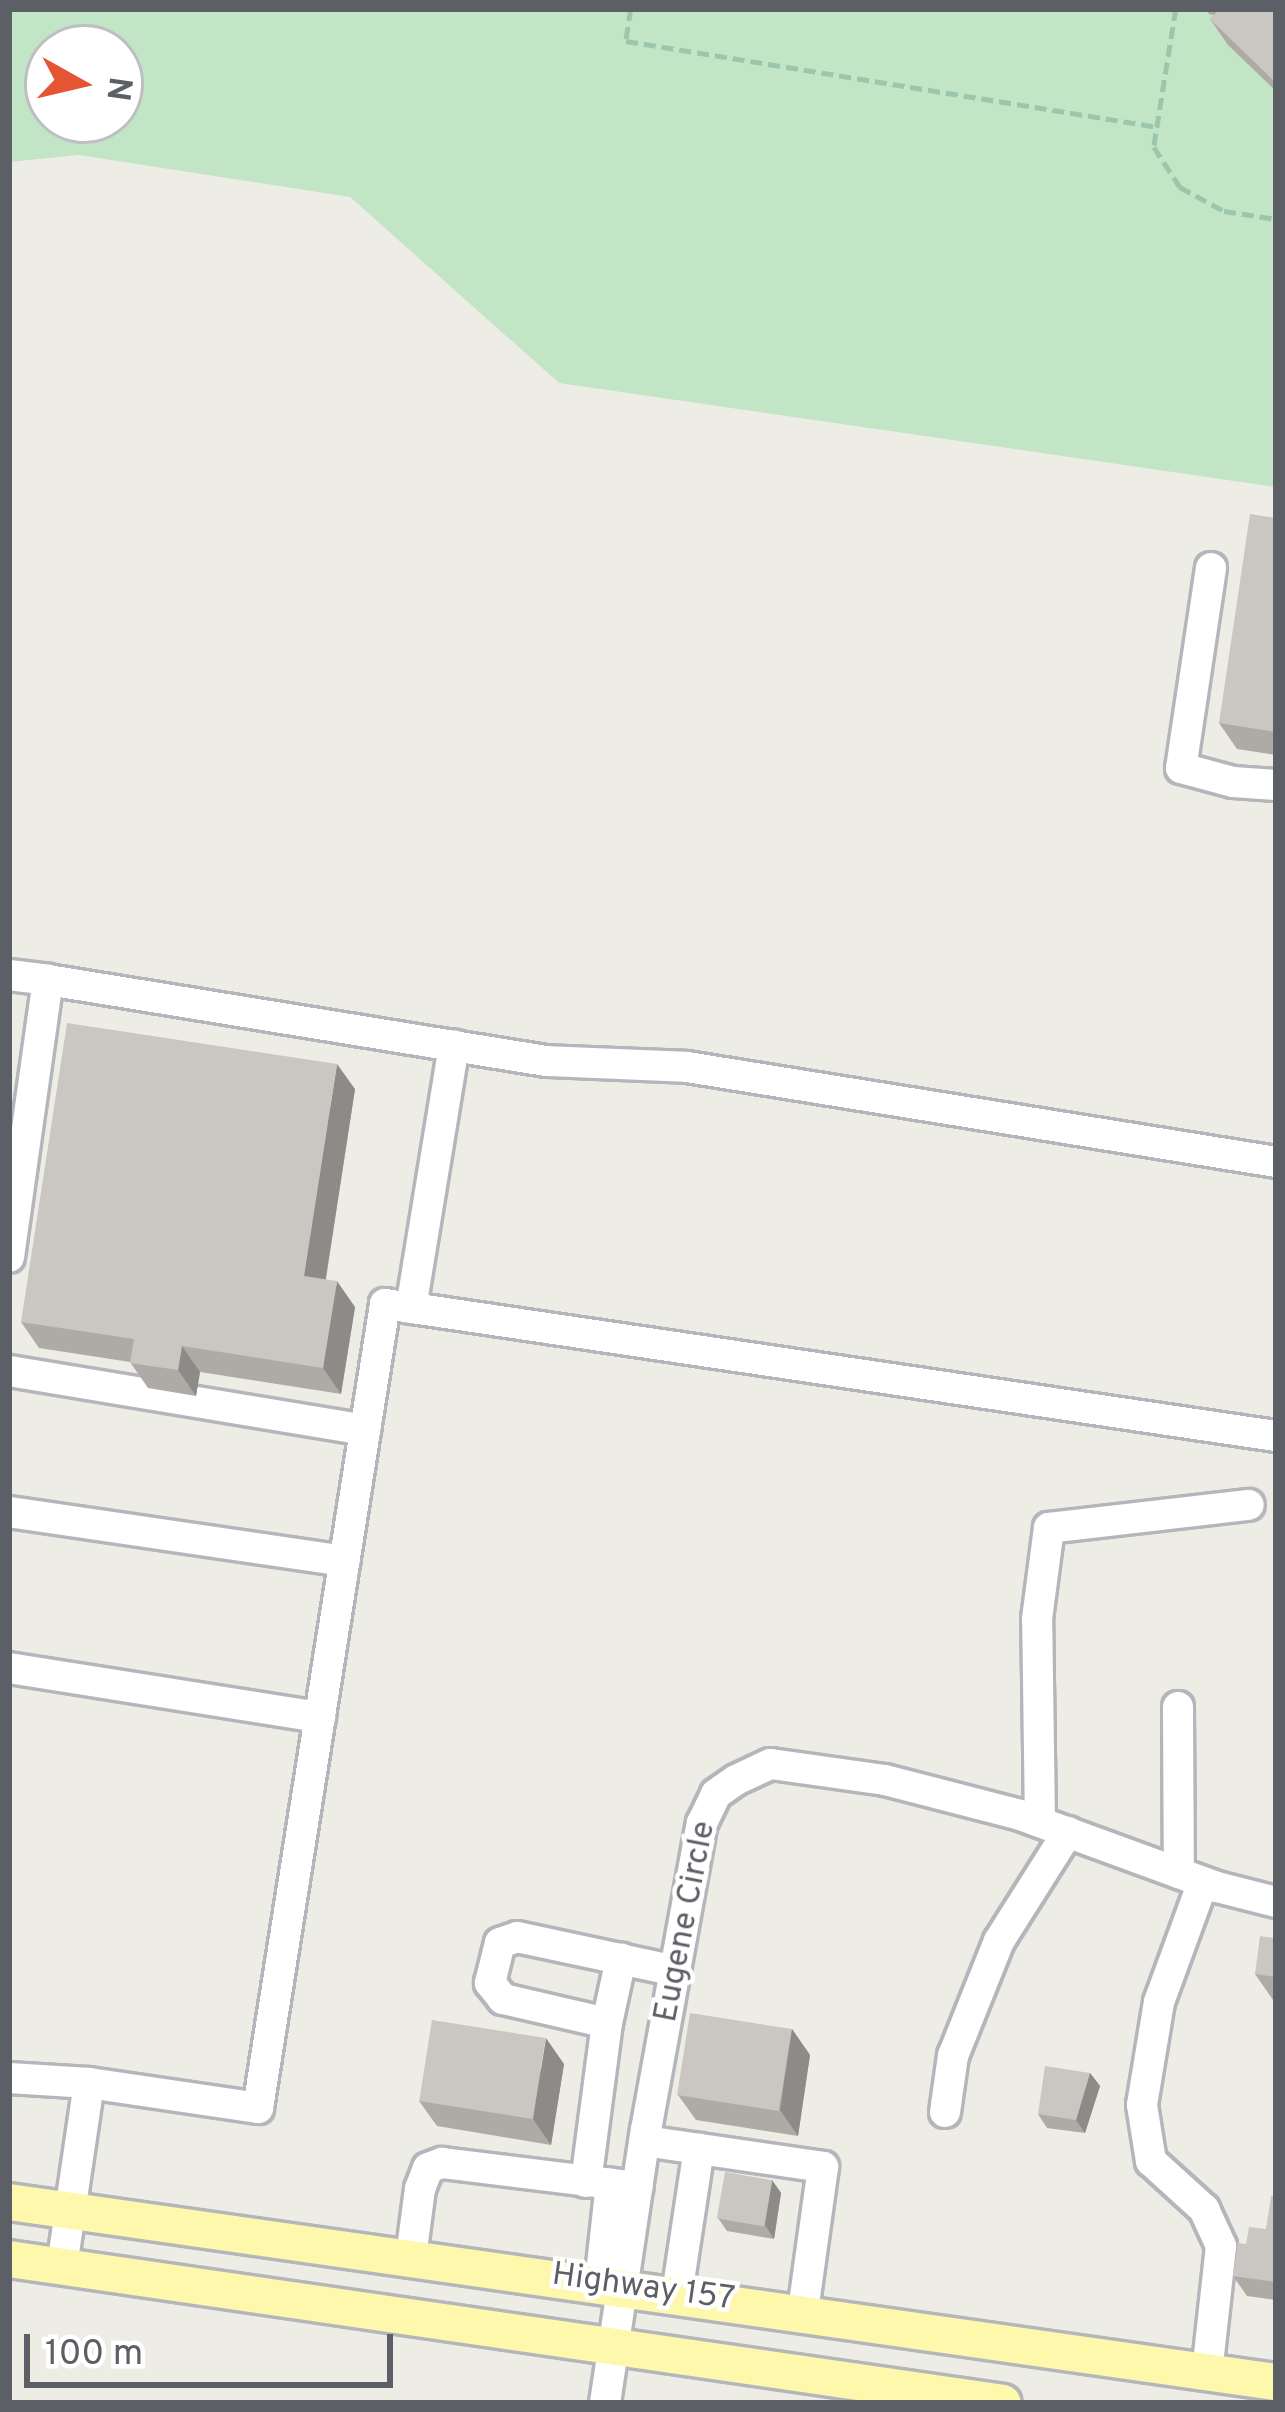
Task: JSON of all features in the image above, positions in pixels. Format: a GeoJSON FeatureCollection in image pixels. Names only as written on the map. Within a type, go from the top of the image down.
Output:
{"type":"FeatureCollection","features":[{"type":"Feature","properties":{"kind":"main road","name":"Highway 157"},"geometry":{"type":"LineString","coordinates":[[9,2203],[613,2284],[1276,2382]]}},
{"type":"Feature","properties":{"kind":"main road","name":"Highway 157"},"geometry":{"type":"LineString","coordinates":[[9,2259],[1003,2403]]}},
{"type":"Feature","properties":{"kind":"street"},"geometry":{"type":"LineString","coordinates":[[1210,568],[1181,768],[1233,782],[1276,785]]}},
{"type":"Feature","properties":{"kind":"street"},"geometry":{"type":"LineString","coordinates":[[9,975],[546,1060],[687,1067],[1276,1162]]}},
{"type":"Feature","properties":{"kind":"street"},"geometry":{"type":"LineString","coordinates":[[9,1257],[48,980]]}},
{"type":"Feature","properties":{"kind":"street"},"geometry":{"type":"LineString","coordinates":[[411,1308],[454,1046]]}},
{"type":"Feature","properties":{"kind":"street"},"geometry":{"type":"LineString","coordinates":[[9,2078],[258,2108],[385,1304],[1276,1436]]}},
{"type":"Feature","properties":{"kind":"street"},"geometry":{"type":"LineString","coordinates":[[9,1371],[365,1430]]}},
{"type":"Feature","properties":{"kind":"street"},"geometry":{"type":"LineString","coordinates":[[945,2113],[953,2056],[999,1941],[1054,1827],[1037,1619],[1049,1528],[1250,1505]]}},
{"type":"Feature","properties":{"kind":"street"},"geometry":{"type":"LineString","coordinates":[[9,1512],[344,1561]]}},
{"type":"Feature","properties":{"kind":"street"},"geometry":{"type":"LineString","coordinates":[[9,1667],[320,1717]]}},
{"type":"Feature","properties":{"kind":"street"},"geometry":{"type":"LineString","coordinates":[[1178,1707],[1191,1878],[1159,2002],[1142,2105],[1150,2161],[1204,2209],[1221,2246],[1207,2372]]}},
{"type":"Feature","properties":{"kind":"street","name":"Eugene Circle"},"geometry":{"type":"LineString","coordinates":[[605,2403],[616,2348],[612,2184],[645,2141],[702,1823],[716,1795],[771,1764],[885,1780],[1054,1827],[1191,1878],[1276,1902]]}},
{"type":"Feature","properties":{"kind":"street"},"geometry":{"type":"LineString","coordinates":[[607,2023],[502,1999],[490,1983],[500,1943],[517,1936],[675,1971]]}},
{"type":"Feature","properties":{"kind":"street"},"geometry":{"type":"LineString","coordinates":[[411,2257],[420,2189],[428,2168],[442,2163],[612,2184],[607,2023],[621,1959]]}},
{"type":"Feature","properties":{"kind":"street"},"geometry":{"type":"LineString","coordinates":[[62,2266],[88,2084]]}},
{"type":"Feature","properties":{"kind":"street"},"geometry":{"type":"LineString","coordinates":[[645,2141],[823,2167],[803,2312]]}},
{"type":"Feature","properties":{"kind":"street"},"geometry":{"type":"LineString","coordinates":[[677,2294],[699,2149]]}},
{"type":"Feature","properties":{"kind":"path"},"geometry":{"type":"LineString","coordinates":[[631,9],[626,41],[1158,128]]}},
{"type":"Feature","properties":{"kind":"path"},"geometry":{"type":"LineString","coordinates":[[1176,9],[1154,148],[1180,187],[1224,211],[1276,219]]}},
{"type":"Feature","properties":{"kind":"green space"},"geometry":{"type":"Polygon","coordinates":[[[9,9],[1276,9],[1276,487],[559,383],[350,197],[79,155],[9,162],[9,9]]]}},
{"type":"Feature","properties":{"kind":"building"},"geometry":{"type":"Polygon","coordinates":[[[1220,9],[1276,9],[1276,83],[1210,19],[1220,9]]]}},
{"type":"Feature","properties":{"kind":"building"},"geometry":{"type":"Polygon","coordinates":[[[1250,514],[1276,518],[1276,732],[1219,723],[1250,514]]]}},
{"type":"Feature","properties":{"kind":"building"},"geometry":{"type":"Polygon","coordinates":[[[67,1023],[337,1064],[304,1276],[337,1281],[323,1368],[182,1346],[178,1370],[130,1363],[134,1339],[21,1322],[67,1023]]]}},
{"type":"Feature","properties":{"kind":"building"},"geometry":{"type":"Polygon","coordinates":[[[1260,1936],[1274,1938],[1276,1977],[1255,1974],[1260,1936]]]}},
{"type":"Feature","properties":{"kind":"building"},"geometry":{"type":"Polygon","coordinates":[[[690,2013],[792,2029],[779,2111],[677,2095],[690,2013]]]}},
{"type":"Feature","properties":{"kind":"building"},"geometry":{"type":"Polygon","coordinates":[[[432,2020],[546,2038],[533,2119],[419,2101],[432,2020]]]}},
{"type":"Feature","properties":{"kind":"building"},"geometry":{"type":"Polygon","coordinates":[[[1045,2066],[1090,2073],[1076,2120],[1038,2114],[1045,2066]]]}},
{"type":"Feature","properties":{"kind":"building"},"geometry":{"type":"Polygon","coordinates":[[[725,2172],[772,2180],[764,2227],[717,2218],[725,2172]]]}},
{"type":"Feature","properties":{"kind":"building"},"geometry":{"type":"Polygon","coordinates":[[[1271,2196],[1276,2196],[1276,2282],[1233,2276],[1238,2243],[1246,2244],[1249,2227],[1266,2229],[1271,2196]]]}}]}
